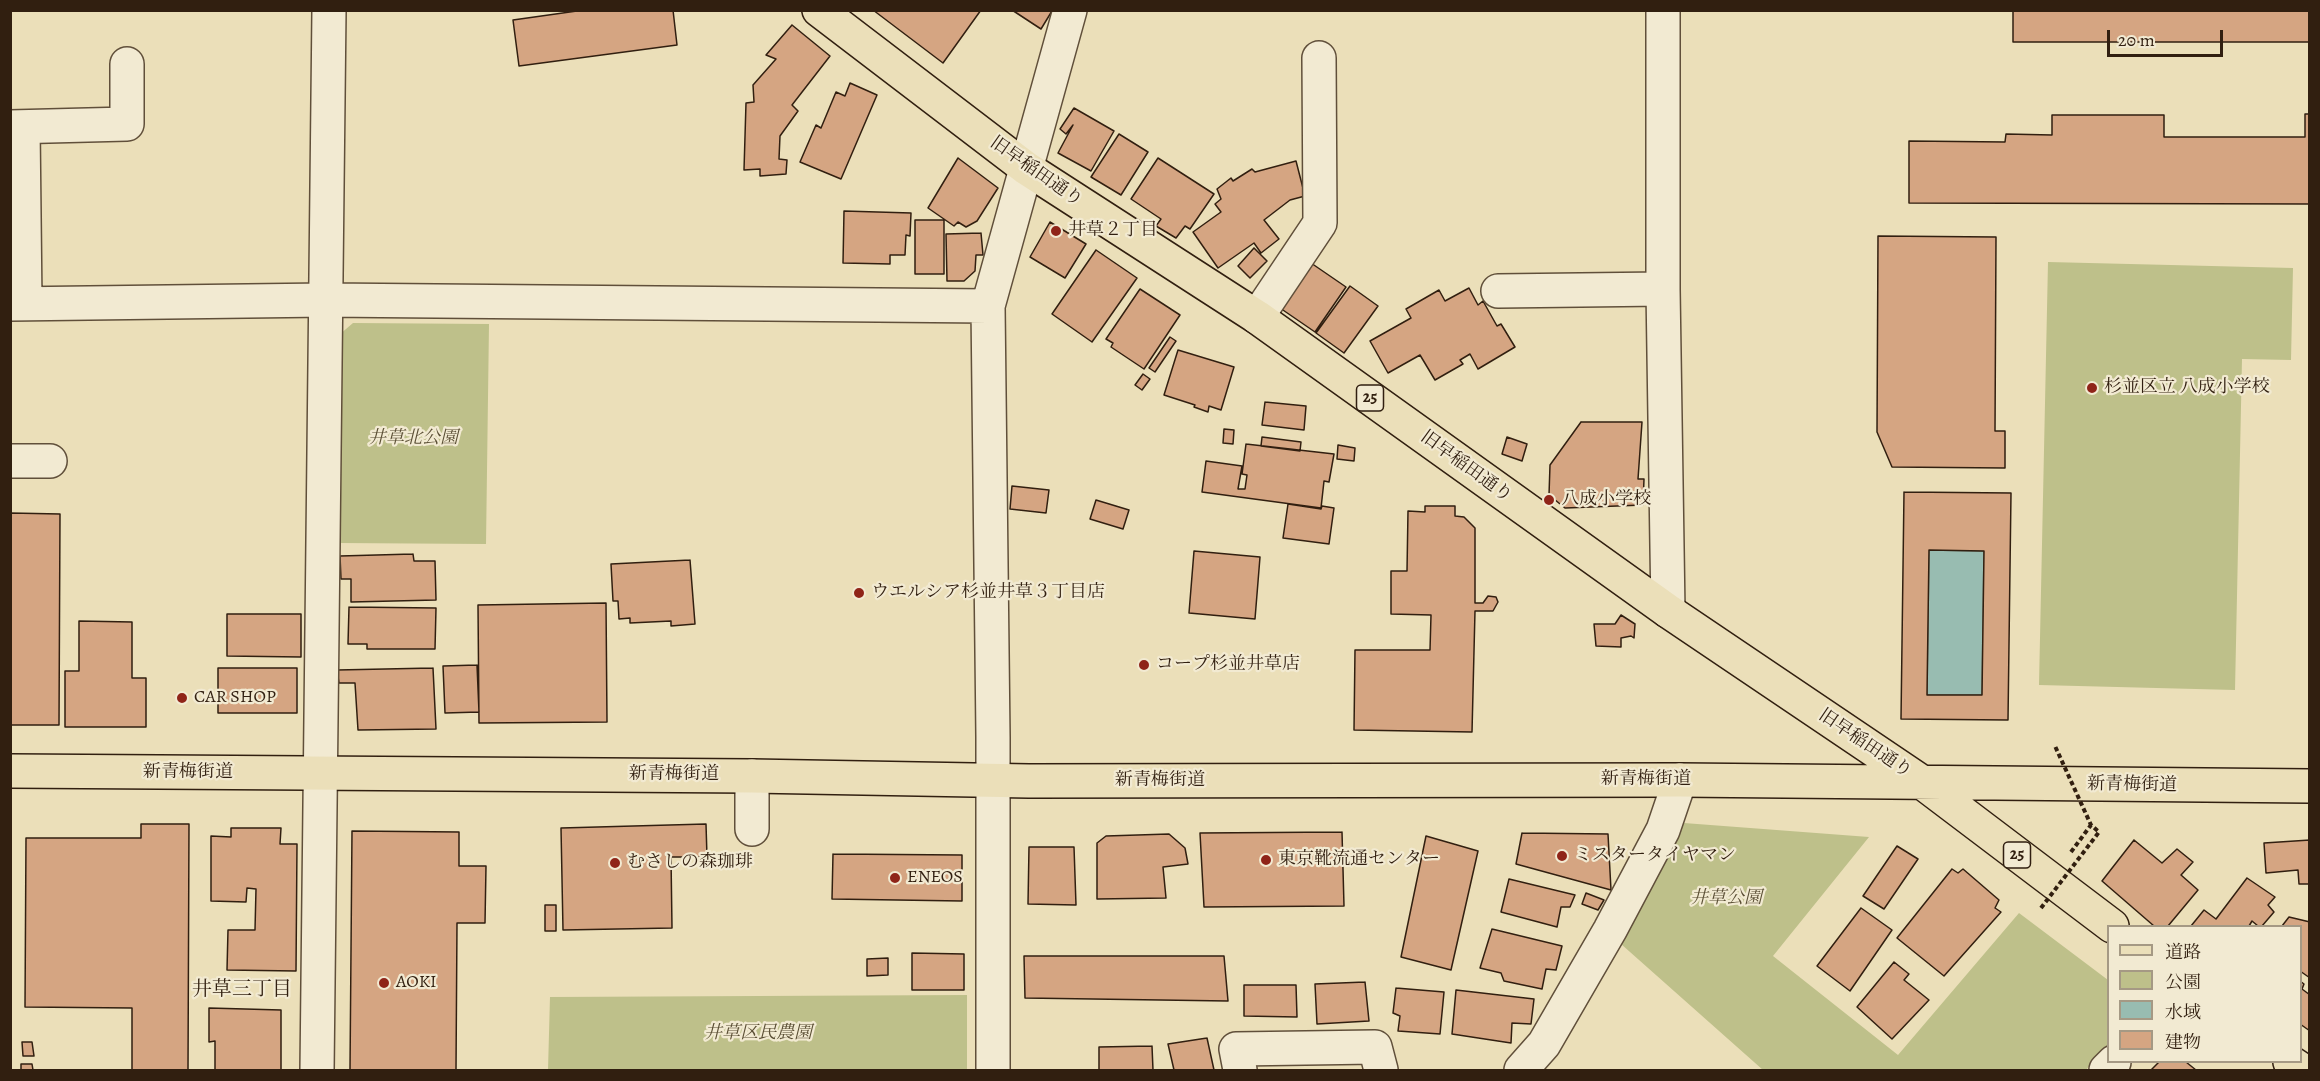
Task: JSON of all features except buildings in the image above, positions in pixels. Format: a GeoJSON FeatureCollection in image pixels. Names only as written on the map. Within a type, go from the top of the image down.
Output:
{"type":"FeatureCollection","features":[{"type":"Feature","properties":{"kind":"main road","name":"旧早稲田通り"},"geometry":{"type":"LineString","coordinates":[[819,10],[1026,168],[1257,317],[1668,611],[1923,783],[2109,925]]}},
{"type":"Feature","properties":{"kind":"main road","name":"新青梅街道"},"geometry":{"type":"LineString","coordinates":[[10,771],[993,780],[1680,780],[2310,786]]}},
{"type":"Feature","properties":{"kind":"street"},"geometry":{"type":"LineString","coordinates":[[317,1071],[329,10]]}},
{"type":"Feature","properties":{"kind":"street"},"geometry":{"type":"LineString","coordinates":[[993,1071],[993,780],[988,306],[1071,10]]}},
{"type":"Feature","properties":{"kind":"street"},"geometry":{"type":"LineString","coordinates":[[1664,10],[1663,289],[1668,611]]}},
{"type":"Feature","properties":{"kind":"street"},"geometry":{"type":"LineString","coordinates":[[1257,317],[1320,223],[1319,58]]}},
{"type":"Feature","properties":{"kind":"street"},"geometry":{"type":"LineString","coordinates":[[127,64],[127,124],[17,127],[18,304],[326,300],[988,306]]}},
{"type":"Feature","properties":{"kind":"street"},"geometry":{"type":"LineString","coordinates":[[1498,291],[1663,289]]}},
{"type":"Feature","properties":{"kind":"street"},"geometry":{"type":"LineString","coordinates":[[10,461],[50,461]]}},
{"type":"Feature","properties":{"kind":"street"},"geometry":{"type":"LineString","coordinates":[[752,776],[752,829]]}},
{"type":"Feature","properties":{"kind":"street"},"geometry":{"type":"LineString","coordinates":[[1521,1071],[1544,1044],[1610,930],[1663,830],[1680,780]]}},
{"type":"Feature","properties":{"kind":"street"},"geometry":{"type":"LineString","coordinates":[[1240,1071],[1236,1050],[1375,1047],[1381,1071]]}},
{"type":"Feature","properties":{"kind":"path"},"geometry":{"type":"LineString","coordinates":[[2041,908],[2099,832],[2091,825],[2055,746]]}},
{"type":"Feature","properties":{"kind":"path"},"geometry":{"type":"LineString","coordinates":[[2066,859],[2091,825]]}},
{"type":"Feature","properties":{"kind":"green space"},"geometry":{"type":"Polygon","coordinates":[[[2048,262],[2293,268],[2291,360],[2242,359],[2235,690],[2039,685],[2048,262]]]}},
{"type":"Feature","properties":{"kind":"green space","name":"井草北公園"},"geometry":{"type":"Polygon","coordinates":[[[353,323],[489,324],[486,544],[338,543],[339,335],[353,323]]]}},
{"type":"Feature","properties":{"kind":"green space","name":"井草公園"},"geometry":{"type":"Polygon","coordinates":[[[1684,823],[1869,837],[1773,956],[1898,1055],[2019,913],[2107,979],[2107,1046],[2086,1070],[1763,1070],[1621,944],[1684,823]]]}},
{"type":"Feature","properties":{"kind":"green space","name":"井草区民農園"},"geometry":{"type":"Polygon","coordinates":[[[967,995],[967,1070],[548,1070],[550,997],[967,995]]]}},
{"type":"Feature","properties":{"kind":"water"},"geometry":{"type":"Polygon","coordinates":[[[1929,550],[1984,551],[1982,695],[1927,695],[1929,550]]]}},
{"type":"Feature","properties":{"kind":"place","name":"井草２丁目"},"geometry":{"type":"Point","coordinates":[1056,231]}},
{"type":"Feature","properties":{"kind":"place","name":"杉並区立 八成小学校"},"geometry":{"type":"Point","coordinates":[2092,388]}},
{"type":"Feature","properties":{"kind":"place","name":"八成小学校"},"geometry":{"type":"Point","coordinates":[1549,500]}},
{"type":"Feature","properties":{"kind":"place","name":"ウエルシア杉並井草３丁目店"},"geometry":{"type":"Point","coordinates":[859,593]}},
{"type":"Feature","properties":{"kind":"place","name":"コープ杉並井草店"},"geometry":{"type":"Point","coordinates":[1144,665]}},
{"type":"Feature","properties":{"kind":"place","name":"CAR SHOP"},"geometry":{"type":"Point","coordinates":[182,698]}},
{"type":"Feature","properties":{"kind":"place","name":"ミスタータイヤマン"},"geometry":{"type":"Point","coordinates":[1562,856]}},
{"type":"Feature","properties":{"kind":"place","name":"東京靴流通センター"},"geometry":{"type":"Point","coordinates":[1266,860]}},
{"type":"Feature","properties":{"kind":"place","name":"むさしの森珈琲"},"geometry":{"type":"Point","coordinates":[615,863]}},
{"type":"Feature","properties":{"kind":"place","name":"ENEOS"},"geometry":{"type":"Point","coordinates":[895,878]}},
{"type":"Feature","properties":{"kind":"place","name":"AOKI"},"geometry":{"type":"Point","coordinates":[384,983]}},
{"type":"Feature","properties":{"kind":"district","name":"井草三丁目"},"geometry":{"type":"Point","coordinates":[242,990]}}]}
